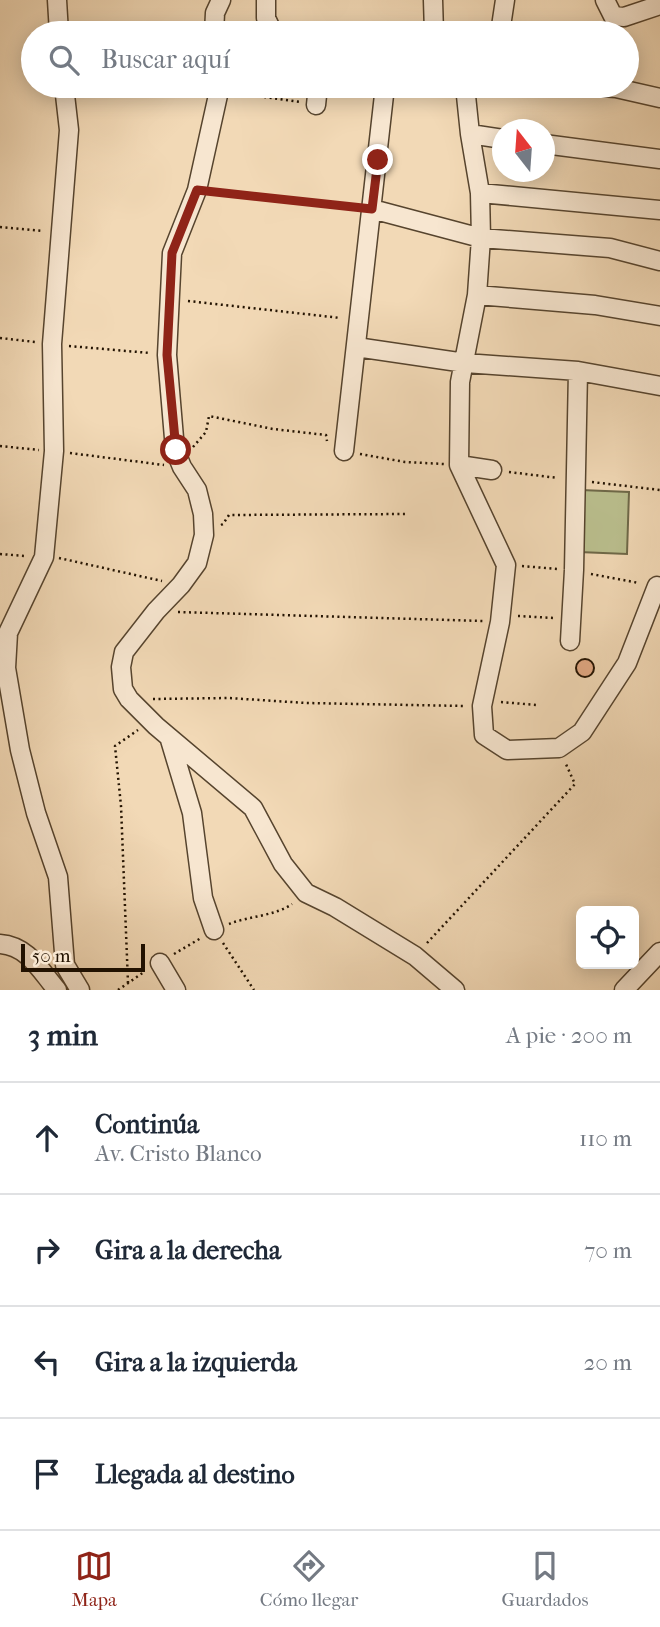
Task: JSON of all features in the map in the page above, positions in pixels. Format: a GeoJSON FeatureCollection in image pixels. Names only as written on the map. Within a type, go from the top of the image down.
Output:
{"type":"FeatureCollection","features":[{"type":"Feature","properties":{"kind":"street"},"geometry":{"type":"LineString","coordinates":[[57,0],[58,21]]}},
{"type":"Feature","properties":{"kind":"street"},"geometry":{"type":"LineString","coordinates":[[215,21],[221,0]]}},
{"type":"Feature","properties":{"kind":"street"},"geometry":{"type":"LineString","coordinates":[[265,0],[267,21]]}},
{"type":"Feature","properties":{"kind":"street"},"geometry":{"type":"LineString","coordinates":[[433,0],[434,21]]}},
{"type":"Feature","properties":{"kind":"street"},"geometry":{"type":"LineString","coordinates":[[502,21],[505,0]]}},
{"type":"Feature","properties":{"kind":"street"},"geometry":{"type":"LineString","coordinates":[[605,0],[613,16],[624,18],[660,5]]}},
{"type":"Feature","properties":{"kind":"street"},"geometry":{"type":"LineString","coordinates":[[639,93],[660,98]]}},
{"type":"Feature","properties":{"kind":"street"},"geometry":{"type":"LineString","coordinates":[[65,98],[69,130],[52,344],[54,451],[44,557],[8,633],[6,667],[20,750],[36,813],[58,877],[65,965],[80,990]]}},
{"type":"Feature","properties":{"kind":"street"},"geometry":{"type":"LineString","coordinates":[[218,98],[197,190],[172,253],[167,355],[176,450],[182,467],[197,490],[204,535],[197,563],[124,652],[121,667],[123,689],[129,699],[159,728],[253,808],[283,864],[306,893],[335,907],[415,956],[455,990]]}},
{"type":"Feature","properties":{"kind":"street"},"geometry":{"type":"LineString","coordinates":[[316,105],[317,98]]}},
{"type":"Feature","properties":{"kind":"street"},"geometry":{"type":"LineString","coordinates":[[344,452],[384,98]]}},
{"type":"Feature","properties":{"kind":"street"},"geometry":{"type":"LineString","coordinates":[[466,98],[480,193],[481,237],[477,295],[460,382],[459,465],[506,565],[501,619],[483,703],[484,735],[507,750],[559,748],[582,732],[627,663],[657,586]]}},
{"type":"Feature","properties":{"kind":"street"},"geometry":{"type":"LineString","coordinates":[[470,134],[492,137]]}},
{"type":"Feature","properties":{"kind":"street"},"geometry":{"type":"LineString","coordinates":[[555,145],[660,159]]}},
{"type":"Feature","properties":{"kind":"street"},"geometry":{"type":"LineString","coordinates":[[480,193],[660,210]]}},
{"type":"Feature","properties":{"kind":"street"},"geometry":{"type":"LineString","coordinates":[[372,209],[481,237],[610,248],[660,261]]}},
{"type":"Feature","properties":{"kind":"street"},"geometry":{"type":"LineString","coordinates":[[477,295],[594,305],[660,316]]}},
{"type":"Feature","properties":{"kind":"street"},"geometry":{"type":"LineString","coordinates":[[356,347],[465,363],[578,372],[660,387]]}},
{"type":"Feature","properties":{"kind":"street"},"geometry":{"type":"LineString","coordinates":[[570,641],[578,372]]}},
{"type":"Feature","properties":{"kind":"street"},"geometry":{"type":"LineString","coordinates":[[459,465],[492,470]]}},
{"type":"Feature","properties":{"kind":"street"},"geometry":{"type":"LineString","coordinates":[[159,728],[192,813],[203,898],[214,930]]}},
{"type":"Feature","properties":{"kind":"street"},"geometry":{"type":"LineString","coordinates":[[0,944],[13,945],[26,952],[57,990]]}},
{"type":"Feature","properties":{"kind":"street"},"geometry":{"type":"LineString","coordinates":[[624,990],[660,952]]}},
{"type":"Feature","properties":{"kind":"street"},"geometry":{"type":"LineString","coordinates":[[160,963],[176,990]]}},
{"type":"Feature","properties":{"kind":"path"},"geometry":{"type":"LineString","coordinates":[[276,98],[316,105]]}},
{"type":"Feature","properties":{"kind":"path"},"geometry":{"type":"LineString","coordinates":[[197,190],[372,209]]}},
{"type":"Feature","properties":{"kind":"path"},"geometry":{"type":"LineString","coordinates":[[0,227],[61,233]]}},
{"type":"Feature","properties":{"kind":"path"},"geometry":{"type":"LineString","coordinates":[[171,299],[358,320]]}},
{"type":"Feature","properties":{"kind":"path"},"geometry":{"type":"LineString","coordinates":[[0,338],[167,355]]}},
{"type":"Feature","properties":{"kind":"path"},"geometry":{"type":"LineString","coordinates":[[0,446],[182,467],[194,445],[206,432],[209,416],[273,429],[326,435],[329,451],[405,462],[459,465]]}},
{"type":"Feature","properties":{"kind":"path"},"geometry":{"type":"LineString","coordinates":[[203,525],[223,524],[229,515],[408,514]]}},
{"type":"Feature","properties":{"kind":"path"},"geometry":{"type":"LineString","coordinates":[[0,554],[58,557],[181,585]]}},
{"type":"Feature","properties":{"kind":"path"},"geometry":{"type":"LineString","coordinates":[[506,565],[574,570],[657,586]]}},
{"type":"Feature","properties":{"kind":"path"},"geometry":{"type":"LineString","coordinates":[[156,611],[557,618]]}},
{"type":"Feature","properties":{"kind":"path"},"geometry":{"type":"LineString","coordinates":[[129,699],[229,698],[300,703],[536,705]]}},
{"type":"Feature","properties":{"kind":"path"},"geometry":{"type":"LineString","coordinates":[[128,983],[121,806],[115,746],[159,728]]}},
{"type":"Feature","properties":{"kind":"path"},"geometry":{"type":"LineString","coordinates":[[415,956],[575,784],[559,748]]}},
{"type":"Feature","properties":{"kind":"path"},"geometry":{"type":"LineString","coordinates":[[214,930],[254,990]]}},
{"type":"Feature","properties":{"kind":"green space"},"geometry":{"type":"Polygon","coordinates":[[[581,490],[629,492],[627,554],[579,552],[581,490]]]}},
{"type":"Feature","properties":{"kind":"building"},"geometry":{"type":"Polygon","coordinates":[[[581,659],[589,659],[594,668],[592,675],[581,677],[576,672],[576,664],[581,659]]]}},
{"type":"Feature","properties":{"kind":"route"},"geometry":{"type":"LineString","coordinates":[[176,450],[167,355],[172,253],[197,190],[372,209],[378,160]]}}]}
